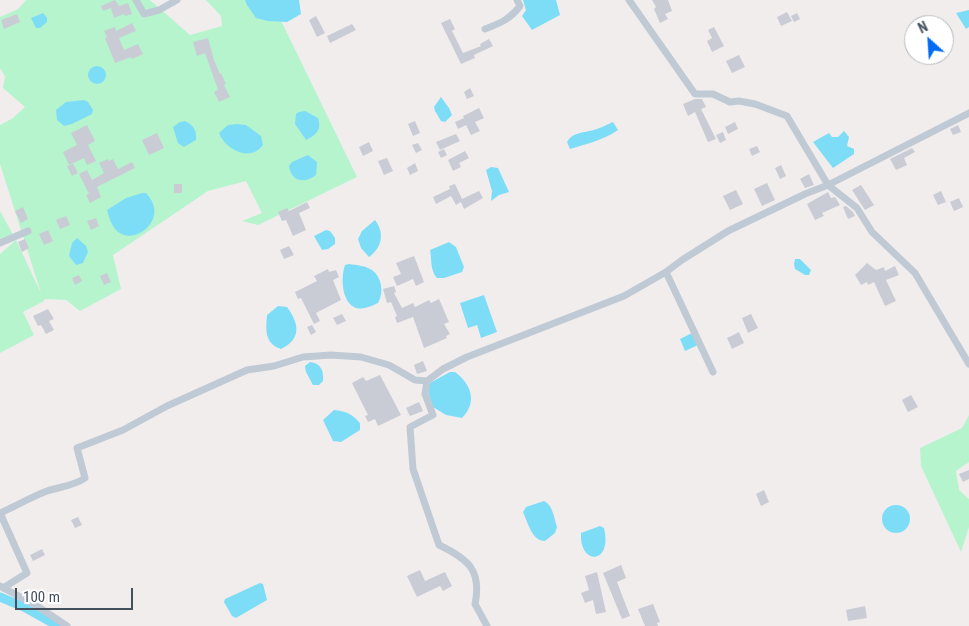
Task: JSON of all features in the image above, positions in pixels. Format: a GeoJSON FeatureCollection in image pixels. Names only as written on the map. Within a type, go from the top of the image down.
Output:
{"type":"FeatureCollection","features":[{"type":"Feature","properties":{"kind":"street"},"geometry":{"type":"LineString","coordinates":[[136,0],[144,14],[159,10],[177,0]]}},
{"type":"Feature","properties":{"kind":"street"},"geometry":{"type":"LineString","coordinates":[[485,29],[512,16],[520,6],[517,0]]}},
{"type":"Feature","properties":{"kind":"street"},"geometry":{"type":"LineString","coordinates":[[629,0],[695,94],[713,94],[730,102],[739,101],[755,104],[787,116],[828,185],[856,208],[872,232],[915,273],[969,364]]}},
{"type":"Feature","properties":{"kind":"street"},"geometry":{"type":"LineString","coordinates":[[1,587],[27,572],[0,514],[38,495],[79,482],[85,478],[77,448],[123,430],[167,406],[247,370],[274,366],[303,357],[331,355],[361,357],[389,365],[415,380],[427,381],[443,369],[466,357],[624,296],[666,272],[728,231],[828,185],[969,114]]}},
{"type":"Feature","properties":{"kind":"street"},"geometry":{"type":"LineString","coordinates":[[0,243],[28,231]]}},
{"type":"Feature","properties":{"kind":"street"},"geometry":{"type":"LineString","coordinates":[[666,272],[713,372]]}},
{"type":"Feature","properties":{"kind":"street"},"geometry":{"type":"LineString","coordinates":[[427,381],[425,394],[433,415],[410,427],[413,469],[439,545],[460,556],[473,570],[478,592],[475,604],[487,626]]}},
{"type":"Feature","properties":{"kind":"street"},"geometry":{"type":"LineString","coordinates":[[1,587],[37,606],[66,626]]}},
{"type":"Feature","properties":{"kind":"green space"},"geometry":{"type":"Polygon","coordinates":[[[26,0],[150,0],[190,35],[222,26],[221,16],[206,0],[271,0],[357,177],[258,225],[242,221],[262,213],[246,181],[208,191],[113,255],[121,289],[80,311],[66,300],[44,299],[44,301],[23,312],[34,335],[0,353],[0,254],[16,240],[41,293],[0,164],[0,125],[13,118],[25,107],[3,88],[5,77],[0,68],[0,17],[18,9],[26,0]]]}},
{"type":"Feature","properties":{"kind":"green space"},"geometry":{"type":"Polygon","coordinates":[[[0,211],[15,238],[0,243],[0,211]]]}},
{"type":"Feature","properties":{"kind":"green space"},"geometry":{"type":"Polygon","coordinates":[[[969,415],[969,462],[956,471],[959,490],[969,499],[969,527],[961,552],[921,466],[920,448],[962,428],[969,415]]]}},
{"type":"Feature","properties":{"kind":"water"},"geometry":{"type":"Polygon","coordinates":[[[245,0],[299,0],[301,14],[287,22],[256,18],[245,0]]]}},
{"type":"Feature","properties":{"kind":"water"},"geometry":{"type":"Polygon","coordinates":[[[523,0],[556,0],[560,15],[532,30],[522,16],[526,10],[523,0]]]}},
{"type":"Feature","properties":{"kind":"water"},"geometry":{"type":"Polygon","coordinates":[[[969,10],[969,27],[966,29],[956,13],[969,10]]]}},
{"type":"Feature","properties":{"kind":"water"},"geometry":{"type":"Polygon","coordinates":[[[43,13],[47,18],[47,22],[40,28],[36,28],[31,18],[43,13]]]}},
{"type":"Feature","properties":{"kind":"water"},"geometry":{"type":"Polygon","coordinates":[[[97,66],[103,69],[106,75],[103,81],[97,84],[91,81],[88,75],[91,69],[97,66]]]}},
{"type":"Feature","properties":{"kind":"water"},"geometry":{"type":"Polygon","coordinates":[[[441,97],[452,115],[445,122],[441,121],[434,107],[441,97]]]}},
{"type":"Feature","properties":{"kind":"water"},"geometry":{"type":"Polygon","coordinates":[[[84,100],[88,102],[93,110],[92,114],[64,126],[57,120],[56,110],[66,102],[84,100]]]}},
{"type":"Feature","properties":{"kind":"water"},"geometry":{"type":"Polygon","coordinates":[[[305,111],[318,118],[319,122],[319,129],[306,140],[295,124],[296,114],[305,111]]]}},
{"type":"Feature","properties":{"kind":"water"},"geometry":{"type":"Polygon","coordinates":[[[185,121],[193,126],[196,140],[184,147],[178,143],[173,127],[185,121]]]}},
{"type":"Feature","properties":{"kind":"water"},"geometry":{"type":"Polygon","coordinates":[[[613,122],[618,130],[595,141],[570,149],[567,142],[574,135],[595,130],[613,122]]]}},
{"type":"Feature","properties":{"kind":"water"},"geometry":{"type":"Polygon","coordinates":[[[228,125],[246,125],[261,136],[263,145],[258,150],[251,153],[238,152],[222,139],[219,133],[228,125]]]}},
{"type":"Feature","properties":{"kind":"water"},"geometry":{"type":"Polygon","coordinates":[[[844,131],[849,137],[847,146],[854,149],[854,154],[833,168],[813,142],[829,133],[832,137],[838,137],[844,131]]]}},
{"type":"Feature","properties":{"kind":"water"},"geometry":{"type":"Polygon","coordinates":[[[308,155],[317,162],[316,175],[307,180],[299,180],[290,171],[289,166],[292,162],[308,155]]]}},
{"type":"Feature","properties":{"kind":"water"},"geometry":{"type":"Polygon","coordinates":[[[491,167],[498,168],[509,192],[499,195],[491,201],[492,191],[486,170],[491,167]]]}},
{"type":"Feature","properties":{"kind":"water"},"geometry":{"type":"Polygon","coordinates":[[[146,193],[153,203],[152,221],[140,233],[124,235],[113,226],[107,210],[126,198],[146,193]]]}},
{"type":"Feature","properties":{"kind":"water"},"geometry":{"type":"Polygon","coordinates":[[[375,220],[380,230],[381,240],[377,249],[369,257],[361,248],[358,239],[362,231],[375,220]]]}},
{"type":"Feature","properties":{"kind":"water"},"geometry":{"type":"Polygon","coordinates":[[[326,230],[330,231],[335,238],[335,244],[328,249],[322,250],[314,236],[326,230]]]}},
{"type":"Feature","properties":{"kind":"water"},"geometry":{"type":"Polygon","coordinates":[[[77,238],[86,246],[88,252],[83,263],[76,265],[69,256],[72,243],[77,238]]]}},
{"type":"Feature","properties":{"kind":"water"},"geometry":{"type":"Polygon","coordinates":[[[449,242],[456,247],[464,267],[462,272],[444,278],[437,278],[432,269],[430,250],[449,242]]]}},
{"type":"Feature","properties":{"kind":"water"},"geometry":{"type":"Polygon","coordinates":[[[795,259],[800,259],[811,270],[809,275],[805,275],[795,269],[795,259]]]}},
{"type":"Feature","properties":{"kind":"water"},"geometry":{"type":"Polygon","coordinates":[[[349,264],[372,270],[378,277],[381,285],[381,295],[378,303],[366,308],[357,308],[350,304],[343,288],[345,265],[349,264]]]}},
{"type":"Feature","properties":{"kind":"water"},"geometry":{"type":"Polygon","coordinates":[[[484,295],[497,332],[481,338],[477,325],[468,328],[460,303],[484,295]]]}},
{"type":"Feature","properties":{"kind":"water"},"geometry":{"type":"Polygon","coordinates":[[[278,306],[287,307],[296,325],[295,336],[288,345],[281,349],[269,340],[267,335],[267,315],[278,306]]]}},
{"type":"Feature","properties":{"kind":"water"},"geometry":{"type":"Polygon","coordinates":[[[692,333],[698,345],[685,351],[680,339],[692,333]]]}},
{"type":"Feature","properties":{"kind":"water"},"geometry":{"type":"Polygon","coordinates":[[[310,362],[317,364],[322,371],[323,381],[319,385],[313,385],[306,372],[305,366],[310,362]]]}},
{"type":"Feature","properties":{"kind":"water"},"geometry":{"type":"Polygon","coordinates":[[[450,372],[455,372],[461,377],[470,394],[470,406],[462,418],[446,415],[433,407],[429,395],[428,384],[450,372]]]}},
{"type":"Feature","properties":{"kind":"water"},"geometry":{"type":"Polygon","coordinates":[[[334,410],[345,412],[354,417],[360,423],[360,430],[341,442],[333,441],[323,420],[334,410]]]}},
{"type":"Feature","properties":{"kind":"water"},"geometry":{"type":"Polygon","coordinates":[[[544,501],[551,509],[557,527],[555,533],[545,541],[534,535],[523,512],[526,507],[544,501]]]}},
{"type":"Feature","properties":{"kind":"water"},"geometry":{"type":"Polygon","coordinates":[[[896,505],[906,509],[910,519],[906,529],[896,533],[886,529],[882,519],[886,509],[896,505]]]}},
{"type":"Feature","properties":{"kind":"water"},"geometry":{"type":"Polygon","coordinates":[[[600,526],[604,528],[606,540],[604,549],[600,555],[590,556],[582,544],[581,533],[600,526]]]}},
{"type":"Feature","properties":{"kind":"water"},"geometry":{"type":"Polygon","coordinates":[[[260,583],[263,584],[267,600],[236,618],[232,616],[224,602],[225,599],[260,583]]]}},
{"type":"Feature","properties":{"kind":"building"},"geometry":{"type":"Polygon","coordinates":[[[115,0],[119,6],[128,3],[132,14],[125,16],[124,14],[114,18],[111,8],[103,11],[101,6],[115,0]]]}},
{"type":"Feature","properties":{"kind":"building"},"geometry":{"type":"Polygon","coordinates":[[[652,0],[668,0],[672,11],[665,14],[668,19],[660,23],[652,0]]]}},
{"type":"Feature","properties":{"kind":"building"},"geometry":{"type":"Polygon","coordinates":[[[787,12],[792,21],[781,26],[777,17],[787,12]]]}},
{"type":"Feature","properties":{"kind":"building"},"geometry":{"type":"Polygon","coordinates":[[[797,13],[800,19],[794,22],[791,16],[797,13]]]}},
{"type":"Feature","properties":{"kind":"building"},"geometry":{"type":"Polygon","coordinates":[[[17,14],[20,22],[4,29],[1,20],[17,14]]]}},
{"type":"Feature","properties":{"kind":"building"},"geometry":{"type":"Polygon","coordinates":[[[316,16],[325,33],[317,37],[309,20],[316,16]]]}},
{"type":"Feature","properties":{"kind":"building"},"geometry":{"type":"Polygon","coordinates":[[[450,19],[455,29],[452,31],[463,53],[481,46],[480,44],[489,39],[493,46],[474,55],[475,58],[461,64],[441,23],[450,19]]]}},
{"type":"Feature","properties":{"kind":"building"},"geometry":{"type":"Polygon","coordinates":[[[132,23],[136,31],[119,38],[124,50],[138,44],[143,54],[115,63],[104,31],[115,27],[116,31],[132,23]]]}},
{"type":"Feature","properties":{"kind":"building"},"geometry":{"type":"Polygon","coordinates":[[[352,24],[356,30],[330,43],[327,36],[352,24]]]}},
{"type":"Feature","properties":{"kind":"building"},"geometry":{"type":"Polygon","coordinates":[[[714,27],[724,46],[712,52],[707,41],[712,38],[708,30],[714,27]]]}},
{"type":"Feature","properties":{"kind":"building"},"geometry":{"type":"Polygon","coordinates":[[[208,38],[214,60],[230,97],[219,102],[214,92],[218,90],[205,53],[197,56],[193,42],[208,38]]]}},
{"type":"Feature","properties":{"kind":"building"},"geometry":{"type":"Polygon","coordinates":[[[739,55],[745,67],[732,73],[726,61],[739,55]]]}},
{"type":"Feature","properties":{"kind":"building"},"geometry":{"type":"Polygon","coordinates":[[[470,88],[474,96],[467,99],[464,92],[470,88]]]}},
{"type":"Feature","properties":{"kind":"building"},"geometry":{"type":"Polygon","coordinates":[[[695,99],[702,99],[706,107],[701,109],[716,139],[708,142],[695,112],[688,116],[683,104],[695,99]]]}},
{"type":"Feature","properties":{"kind":"building"},"geometry":{"type":"Polygon","coordinates":[[[479,108],[484,118],[475,122],[480,131],[471,135],[466,125],[458,129],[455,122],[479,108]]]}},
{"type":"Feature","properties":{"kind":"building"},"geometry":{"type":"Polygon","coordinates":[[[415,121],[420,133],[413,136],[408,124],[415,121]]]}},
{"type":"Feature","properties":{"kind":"building"},"geometry":{"type":"Polygon","coordinates":[[[735,122],[738,129],[728,134],[725,127],[735,122]]]}},
{"type":"Feature","properties":{"kind":"building"},"geometry":{"type":"Polygon","coordinates":[[[87,125],[95,141],[88,145],[96,161],[87,165],[84,158],[69,165],[63,152],[77,145],[71,133],[87,125]]]}},
{"type":"Feature","properties":{"kind":"building"},"geometry":{"type":"Polygon","coordinates":[[[958,125],[961,132],[953,135],[950,129],[958,125]]]}},
{"type":"Feature","properties":{"kind":"building"},"geometry":{"type":"Polygon","coordinates":[[[723,132],[726,140],[720,143],[716,135],[723,132]]]}},
{"type":"Feature","properties":{"kind":"building"},"geometry":{"type":"Polygon","coordinates":[[[157,133],[164,148],[149,155],[142,140],[157,133]]]}},
{"type":"Feature","properties":{"kind":"building"},"geometry":{"type":"Polygon","coordinates":[[[456,134],[460,141],[440,150],[436,142],[456,134]]]}},
{"type":"Feature","properties":{"kind":"building"},"geometry":{"type":"Polygon","coordinates":[[[369,142],[373,151],[363,156],[359,147],[369,142]]]}},
{"type":"Feature","properties":{"kind":"building"},"geometry":{"type":"Polygon","coordinates":[[[418,143],[422,150],[416,153],[412,145],[418,143]]]}},
{"type":"Feature","properties":{"kind":"building"},"geometry":{"type":"Polygon","coordinates":[[[757,146],[760,152],[752,156],[749,149],[757,146]]]}},
{"type":"Feature","properties":{"kind":"building"},"geometry":{"type":"Polygon","coordinates":[[[912,148],[915,152],[904,158],[907,165],[896,170],[890,159],[912,148]]]}},
{"type":"Feature","properties":{"kind":"building"},"geometry":{"type":"Polygon","coordinates":[[[444,149],[447,155],[441,158],[438,152],[444,149]]]}},
{"type":"Feature","properties":{"kind":"building"},"geometry":{"type":"Polygon","coordinates":[[[465,151],[469,158],[459,163],[461,167],[453,171],[448,160],[465,151]]]}},
{"type":"Feature","properties":{"kind":"building"},"geometry":{"type":"Polygon","coordinates":[[[387,158],[393,171],[384,175],[378,161],[387,158]]]}},
{"type":"Feature","properties":{"kind":"building"},"geometry":{"type":"Polygon","coordinates":[[[108,159],[109,161],[113,159],[118,169],[132,162],[135,168],[97,187],[101,197],[90,203],[86,195],[89,194],[79,174],[87,170],[92,180],[104,173],[99,163],[108,159]]]}},
{"type":"Feature","properties":{"kind":"building"},"geometry":{"type":"Polygon","coordinates":[[[415,163],[418,171],[410,175],[407,168],[415,163]]]}},
{"type":"Feature","properties":{"kind":"building"},"geometry":{"type":"Polygon","coordinates":[[[73,164],[78,173],[72,176],[67,166],[73,164]]]}},
{"type":"Feature","properties":{"kind":"building"},"geometry":{"type":"Polygon","coordinates":[[[781,165],[786,176],[780,179],[775,168],[781,165]]]}},
{"type":"Feature","properties":{"kind":"building"},"geometry":{"type":"Polygon","coordinates":[[[809,174],[814,185],[805,188],[800,179],[809,174]]]}},
{"type":"Feature","properties":{"kind":"building"},"geometry":{"type":"Polygon","coordinates":[[[767,183],[775,200],[762,206],[754,189],[767,183]]]}},
{"type":"Feature","properties":{"kind":"building"},"geometry":{"type":"Polygon","coordinates":[[[174,184],[182,184],[182,193],[174,193],[174,184]]]}},
{"type":"Feature","properties":{"kind":"building"},"geometry":{"type":"Polygon","coordinates":[[[455,184],[462,199],[479,191],[483,198],[464,209],[461,202],[456,205],[451,196],[436,204],[433,197],[450,189],[449,186],[455,184]]]}},
{"type":"Feature","properties":{"kind":"building"},"geometry":{"type":"Polygon","coordinates":[[[861,185],[874,205],[865,210],[852,190],[861,185]]]}},
{"type":"Feature","properties":{"kind":"building"},"geometry":{"type":"Polygon","coordinates":[[[736,190],[743,204],[730,210],[723,196],[736,190]]]}},
{"type":"Feature","properties":{"kind":"building"},"geometry":{"type":"Polygon","coordinates":[[[941,191],[946,202],[938,205],[933,195],[941,191]]]}},
{"type":"Feature","properties":{"kind":"building"},"geometry":{"type":"Polygon","coordinates":[[[828,192],[831,198],[835,197],[840,205],[822,213],[824,216],[815,220],[807,204],[828,192]]]}},
{"type":"Feature","properties":{"kind":"building"},"geometry":{"type":"Polygon","coordinates":[[[959,198],[963,207],[954,211],[950,202],[959,198]]]}},
{"type":"Feature","properties":{"kind":"building"},"geometry":{"type":"Polygon","coordinates":[[[307,202],[310,208],[299,213],[306,230],[293,236],[286,220],[282,221],[278,212],[287,208],[289,211],[307,202]]]}},
{"type":"Feature","properties":{"kind":"building"},"geometry":{"type":"Polygon","coordinates":[[[846,206],[855,216],[848,219],[843,207],[846,206]]]}},
{"type":"Feature","properties":{"kind":"building"},"geometry":{"type":"Polygon","coordinates":[[[23,207],[28,219],[21,223],[15,211],[23,207]]]}},
{"type":"Feature","properties":{"kind":"building"},"geometry":{"type":"Polygon","coordinates":[[[66,216],[70,225],[60,229],[56,220],[66,216]]]}},
{"type":"Feature","properties":{"kind":"building"},"geometry":{"type":"Polygon","coordinates":[[[96,218],[99,226],[91,230],[87,221],[96,218]]]}},
{"type":"Feature","properties":{"kind":"building"},"geometry":{"type":"Polygon","coordinates":[[[48,230],[53,241],[44,245],[39,234],[48,230]]]}},
{"type":"Feature","properties":{"kind":"building"},"geometry":{"type":"Polygon","coordinates":[[[25,239],[29,248],[22,252],[18,242],[25,239]]]}},
{"type":"Feature","properties":{"kind":"building"},"geometry":{"type":"Polygon","coordinates":[[[289,246],[294,255],[284,259],[280,250],[289,246]]]}},
{"type":"Feature","properties":{"kind":"building"},"geometry":{"type":"Polygon","coordinates":[[[414,256],[424,282],[416,286],[413,279],[397,286],[393,277],[401,274],[396,263],[414,256]]]}},
{"type":"Feature","properties":{"kind":"building"},"geometry":{"type":"Polygon","coordinates":[[[867,263],[876,270],[884,267],[885,271],[895,266],[899,275],[886,280],[896,301],[885,306],[874,282],[868,285],[867,282],[861,285],[855,275],[867,263]]]}},
{"type":"Feature","properties":{"kind":"building"},"geometry":{"type":"Polygon","coordinates":[[[328,269],[329,272],[336,270],[339,277],[333,280],[341,300],[316,313],[320,321],[314,324],[301,298],[298,299],[295,292],[317,281],[314,276],[328,269]]]}},
{"type":"Feature","properties":{"kind":"building"},"geometry":{"type":"Polygon","coordinates":[[[107,273],[111,282],[104,285],[100,276],[107,273]]]}},
{"type":"Feature","properties":{"kind":"building"},"geometry":{"type":"Polygon","coordinates":[[[79,275],[82,281],[75,285],[72,278],[79,275]]]}},
{"type":"Feature","properties":{"kind":"building"},"geometry":{"type":"Polygon","coordinates":[[[394,286],[396,292],[394,293],[402,308],[413,303],[415,307],[429,300],[431,303],[439,299],[449,322],[444,324],[450,334],[446,336],[447,338],[424,348],[413,317],[397,323],[395,317],[397,316],[391,302],[387,303],[383,289],[394,286]]]}},
{"type":"Feature","properties":{"kind":"building"},"geometry":{"type":"Polygon","coordinates":[[[48,309],[54,319],[49,321],[54,330],[46,334],[41,325],[38,326],[33,316],[48,309]]]}},
{"type":"Feature","properties":{"kind":"building"},"geometry":{"type":"Polygon","coordinates":[[[342,314],[346,321],[337,325],[333,318],[342,314]]]}},
{"type":"Feature","properties":{"kind":"building"},"geometry":{"type":"Polygon","coordinates":[[[751,314],[758,328],[748,333],[742,318],[751,314]]]}},
{"type":"Feature","properties":{"kind":"building"},"geometry":{"type":"Polygon","coordinates":[[[312,325],[316,332],[311,335],[307,327],[312,325]]]}},
{"type":"Feature","properties":{"kind":"building"},"geometry":{"type":"Polygon","coordinates":[[[739,332],[744,343],[732,349],[727,338],[739,332]]]}},
{"type":"Feature","properties":{"kind":"building"},"geometry":{"type":"Polygon","coordinates":[[[423,361],[427,371],[417,374],[414,365],[423,361]]]}},
{"type":"Feature","properties":{"kind":"building"},"geometry":{"type":"Polygon","coordinates":[[[380,375],[401,415],[378,426],[375,419],[368,422],[365,416],[368,415],[352,383],[363,377],[366,381],[380,375]]]}},
{"type":"Feature","properties":{"kind":"building"},"geometry":{"type":"Polygon","coordinates":[[[911,395],[918,407],[908,412],[902,400],[911,395]]]}},
{"type":"Feature","properties":{"kind":"building"},"geometry":{"type":"Polygon","coordinates":[[[419,402],[423,411],[410,416],[406,408],[419,402]]]}},
{"type":"Feature","properties":{"kind":"building"},"geometry":{"type":"Polygon","coordinates":[[[969,470],[969,479],[963,482],[959,474],[969,470]]]}},
{"type":"Feature","properties":{"kind":"building"},"geometry":{"type":"Polygon","coordinates":[[[764,490],[769,502],[761,506],[756,494],[764,490]]]}},
{"type":"Feature","properties":{"kind":"building"},"geometry":{"type":"Polygon","coordinates":[[[78,517],[82,525],[75,528],[71,520],[78,517]]]}},
{"type":"Feature","properties":{"kind":"building"},"geometry":{"type":"Polygon","coordinates":[[[42,549],[45,555],[33,561],[30,555],[42,549]]]}},
{"type":"Feature","properties":{"kind":"building"},"geometry":{"type":"Polygon","coordinates":[[[621,565],[626,578],[617,582],[630,616],[622,619],[603,573],[621,565]]]}},
{"type":"Feature","properties":{"kind":"building"},"geometry":{"type":"Polygon","coordinates":[[[420,570],[425,581],[445,572],[452,586],[443,591],[440,586],[417,597],[407,576],[420,570]]]}},
{"type":"Feature","properties":{"kind":"building"},"geometry":{"type":"Polygon","coordinates":[[[597,572],[606,612],[596,614],[593,600],[585,603],[581,593],[589,590],[585,576],[597,572]]]}},
{"type":"Feature","properties":{"kind":"building"},"geometry":{"type":"Polygon","coordinates":[[[653,604],[660,622],[657,623],[658,626],[645,626],[638,609],[653,604]]]}},
{"type":"Feature","properties":{"kind":"building"},"geometry":{"type":"Polygon","coordinates":[[[865,606],[867,618],[848,621],[846,610],[865,606]]]}},
{"type":"Feature","properties":{"kind":"waterway"},"geometry":{"type":"LineString","coordinates":[[0,597],[24,607],[58,626]]}}]}
